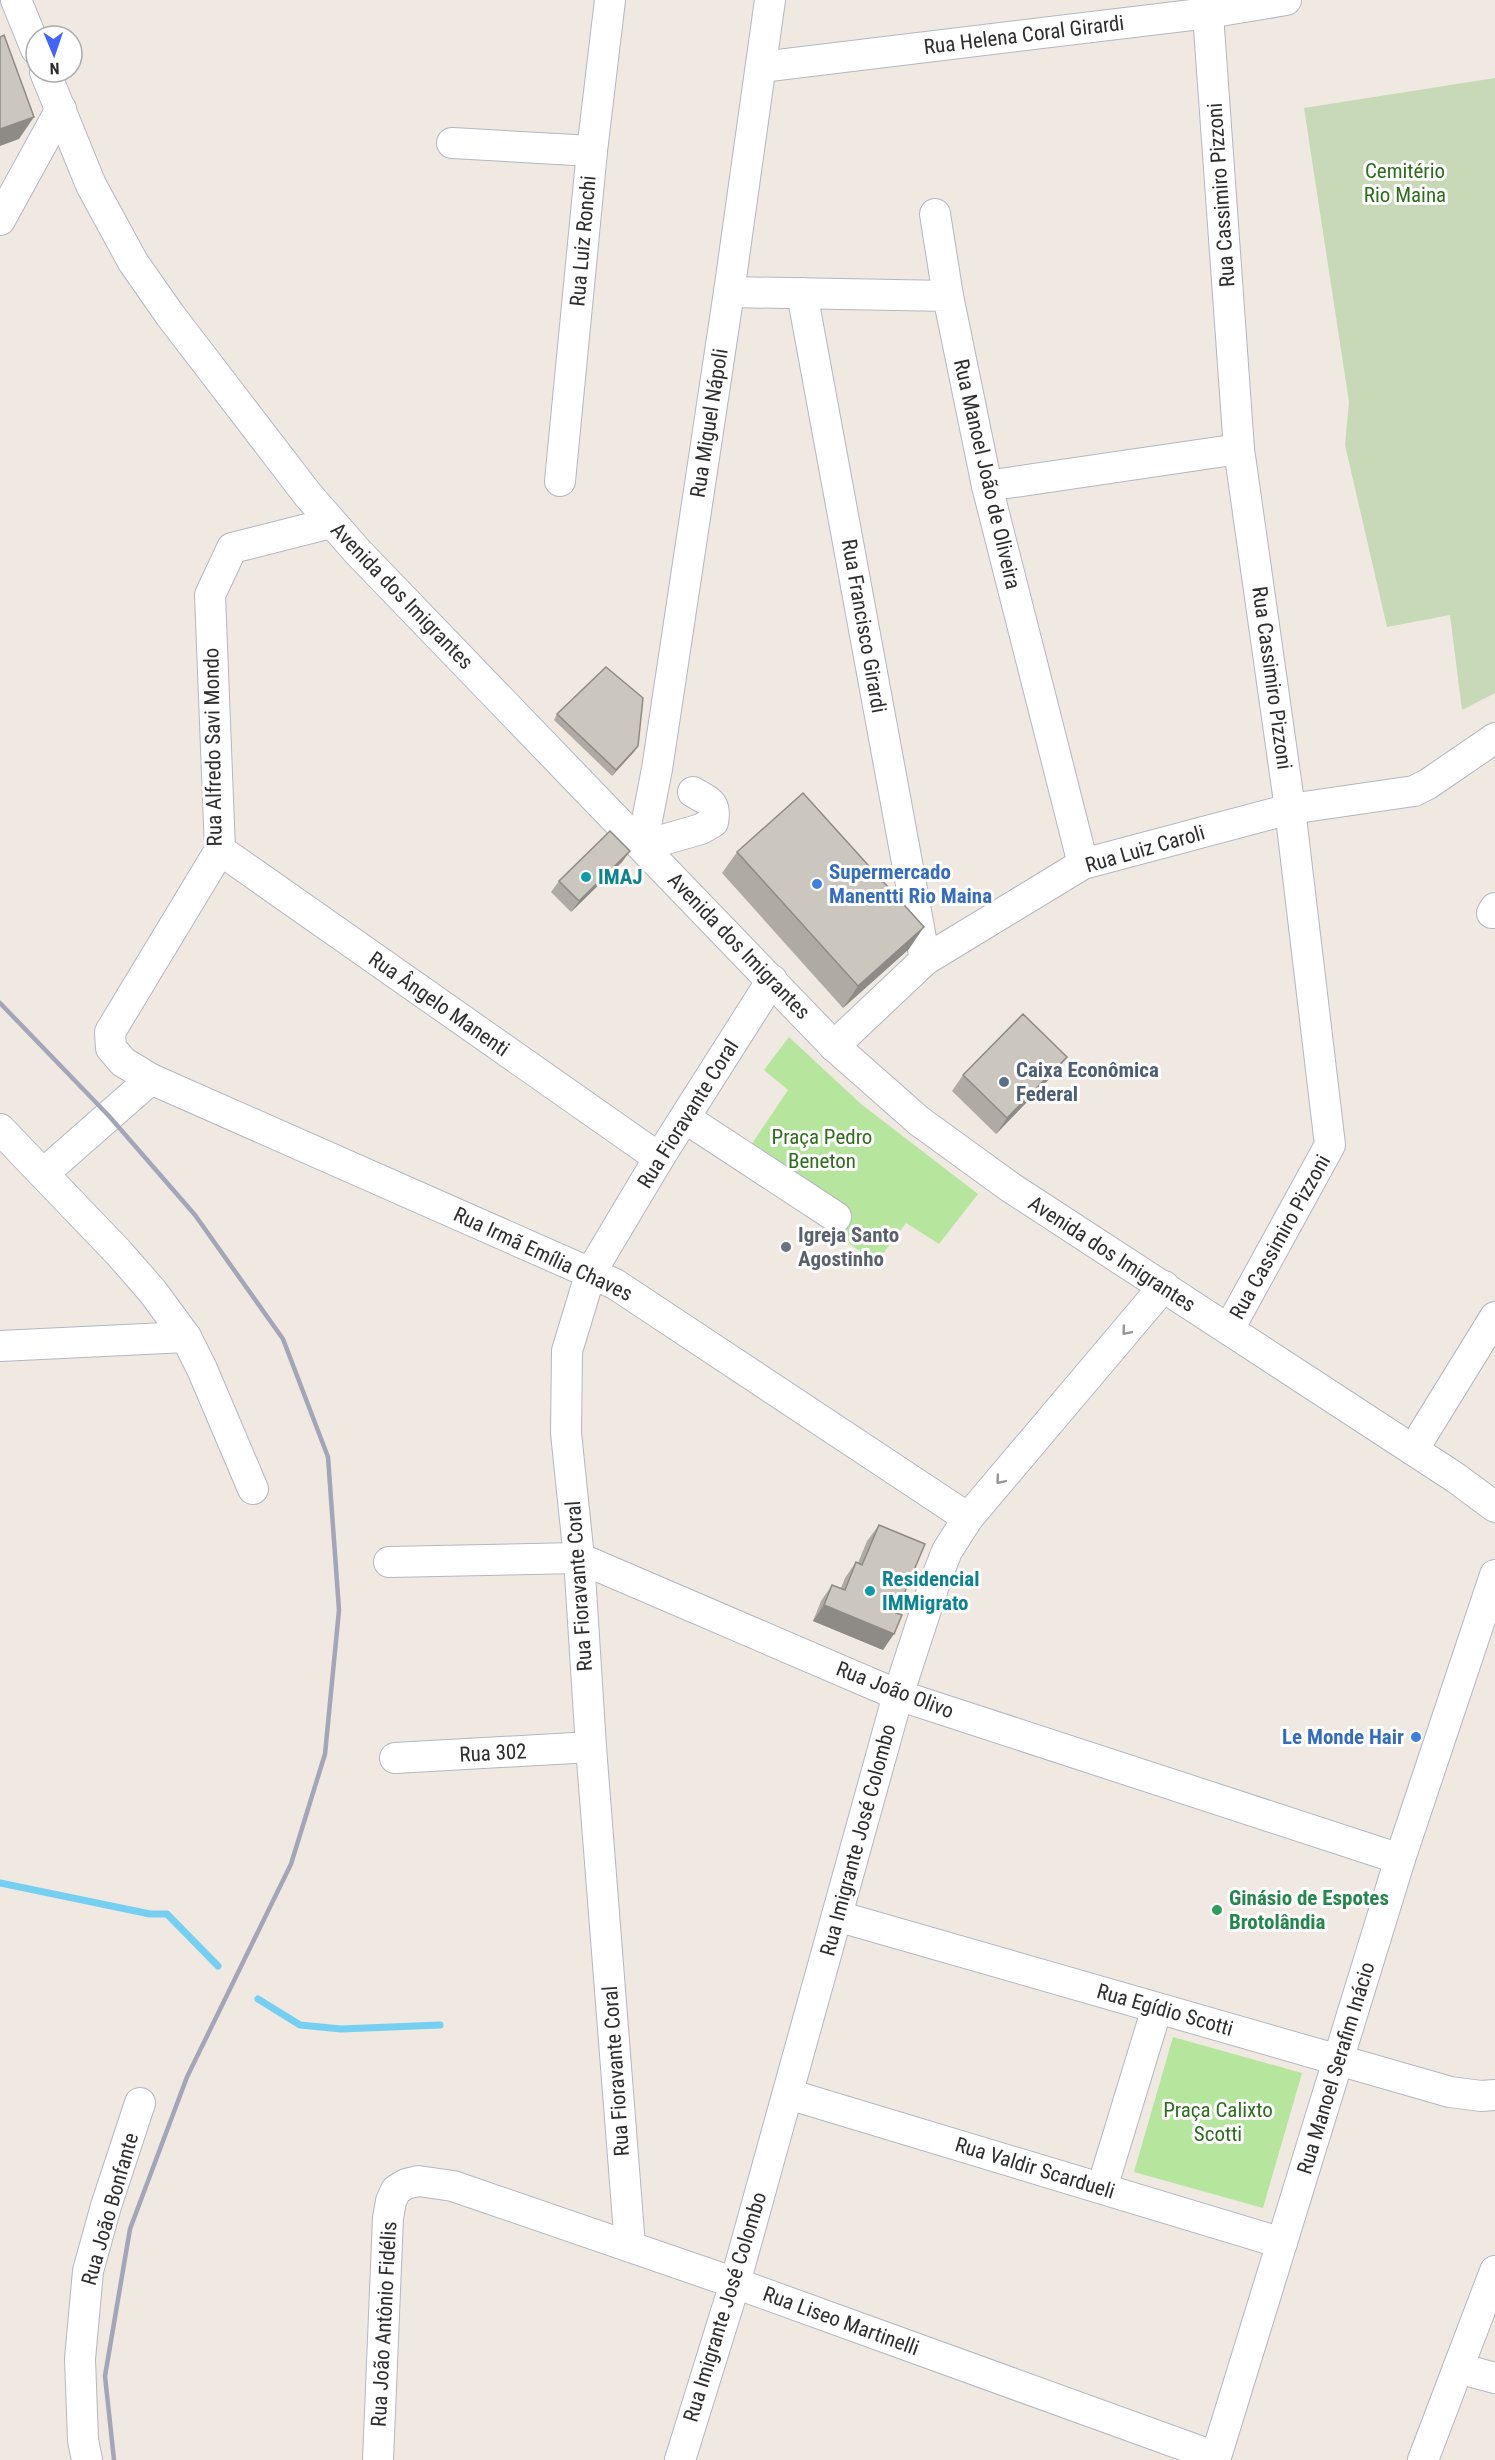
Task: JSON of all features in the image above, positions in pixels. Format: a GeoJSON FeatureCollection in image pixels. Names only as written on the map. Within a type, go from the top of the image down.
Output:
{"type":"FeatureCollection","features":[{"type":"Feature","properties":{"kind":"street"},"geometry":{"type":"LineString","coordinates":[[16,0],[26,24]]}},
{"type":"Feature","properties":{"kind":"street","name":"Rua Luiz Ronchi"},"geometry":{"type":"LineString","coordinates":[[560,482],[592,152],[610,0]]}},
{"type":"Feature","properties":{"kind":"street","name":"Rua Miguel Nápoli"},"geometry":{"type":"LineString","coordinates":[[642,846],[657,769],[729,292],[770,0]]}},
{"type":"Feature","properties":{"kind":"street","name":"Rua Helena Coral Girardi"},"geometry":{"type":"LineString","coordinates":[[761,67],[1207,6],[1286,0]]}},
{"type":"Feature","properties":{"kind":"street","name":"Rua Cassimiro Pizzoni"},"geometry":{"type":"LineString","coordinates":[[1207,6],[1239,449],[1290,809],[1330,1145],[1229,1329]]}},
{"type":"Feature","properties":{"kind":"street","name":"Avenida dos Imigrantes"},"geometry":{"type":"LineString","coordinates":[[50,84],[91,185],[133,262],[170,315],[331,523],[834,1046],[879,1087],[962,1154],[1413,1450],[1495,1507]]}},
{"type":"Feature","properties":{"kind":"street"},"geometry":{"type":"LineString","coordinates":[[0,220],[61,110]]}},
{"type":"Feature","properties":{"kind":"street"},"geometry":{"type":"LineString","coordinates":[[452,143],[592,152]]}},
{"type":"Feature","properties":{"kind":"street"},"geometry":{"type":"LineString","coordinates":[[0,173],[31,165]]}},
{"type":"Feature","properties":{"kind":"street","name":"Rua Manoel João de Oliveira"},"geometry":{"type":"LineString","coordinates":[[935,214],[948,296],[987,486],[1083,864]]}},
{"type":"Feature","properties":{"kind":"street"},"geometry":{"type":"LineString","coordinates":[[729,292],[948,296]]}},
{"type":"Feature","properties":{"kind":"street","name":"Rua Francisco Girardi"},"geometry":{"type":"LineString","coordinates":[[802,293],[925,960]]}},
{"type":"Feature","properties":{"kind":"street"},"geometry":{"type":"LineString","coordinates":[[987,486],[1239,449]]}},
{"type":"Feature","properties":{"kind":"street","name":"Rua Alfredo Savi Mondo"},"geometry":{"type":"LineString","coordinates":[[151,1079],[123,1062],[111,1048],[110,1032],[219,850],[210,595],[232,548],[331,523]]}},
{"type":"Feature","properties":{"kind":"street","name":"Rua Luiz Caroli"},"geometry":{"type":"LineString","coordinates":[[834,1046],[925,960],[1083,864],[1290,809],[1414,791],[1428,784],[1495,738]]}},
{"type":"Feature","properties":{"kind":"street"},"geometry":{"type":"LineString","coordinates":[[642,846],[701,829],[713,822],[715,812],[711,802],[693,792]]}},
{"type":"Feature","properties":{"kind":"street","name":"Rua Ângelo Manenti"},"geometry":{"type":"LineString","coordinates":[[219,850],[659,1158]]}},
{"type":"Feature","properties":{"kind":"street","name":"Rua Fioravante Coral"},"geometry":{"type":"LineString","coordinates":[[630,2246],[591,1747],[579,1558],[566,1433],[567,1351],[591,1272],[659,1158],[772,980]]}},
{"type":"Feature","properties":{"kind":"street"},"geometry":{"type":"LineString","coordinates":[[44,1173],[151,1079]]}},
{"type":"Feature","properties":{"kind":"street","name":"Rua Irmã Emília Chaves"},"geometry":{"type":"LineString","coordinates":[[151,1079],[591,1272],[625,1290],[968,1518]]}},
{"type":"Feature","properties":{"kind":"street"},"geometry":{"type":"LineString","coordinates":[[685,1118],[836,1217]]}},
{"type":"Feature","properties":{"kind":"street"},"geometry":{"type":"LineString","coordinates":[[0,1129],[119,1252],[153,1292],[186,1337],[253,1489]]}},
{"type":"Feature","properties":{"kind":"street","name":"Rua Imigrante José Colombo"},"geometry":{"type":"LineString","coordinates":[[680,2460],[735,2283],[898,1695],[939,1570],[947,1551],[968,1518],[1164,1286]]}},
{"type":"Feature","properties":{"kind":"street"},"geometry":{"type":"LineString","coordinates":[[1413,1450],[1495,1317]]}},
{"type":"Feature","properties":{"kind":"street"},"geometry":{"type":"LineString","coordinates":[[0,1346],[186,1337]]}},
{"type":"Feature","properties":{"kind":"street","name":"Rua João Olivo"},"geometry":{"type":"LineString","coordinates":[[389,1562],[579,1558],[898,1695],[1400,1859]]}},
{"type":"Feature","properties":{"kind":"street","name":"Rua Manoel Serafim Inácio"},"geometry":{"type":"LineString","coordinates":[[1215,2458],[1400,1859],[1495,1575]]}},
{"type":"Feature","properties":{"kind":"street","name":"Rua 302"},"geometry":{"type":"LineString","coordinates":[[395,1758],[591,1747]]}},
{"type":"Feature","properties":{"kind":"street","name":"Rua Egídio Scotti"},"geometry":{"type":"LineString","coordinates":[[837,1916],[1450,2092],[1481,2096],[1495,2095]]}},
{"type":"Feature","properties":{"kind":"street"},"geometry":{"type":"LineString","coordinates":[[1102,2188],[1157,2008]]}},
{"type":"Feature","properties":{"kind":"street","name":"Rua Valdir Scardueli"},"geometry":{"type":"LineString","coordinates":[[788,2094],[1282,2243]]}},
{"type":"Feature","properties":{"kind":"street","name":"Rua João Bonfante"},"geometry":{"type":"LineString","coordinates":[[87,2460],[83,2440],[80,2359],[88,2271],[106,2206],[140,2103]]}},
{"type":"Feature","properties":{"kind":"street","name":"Rua Liseo Martinelli"},"geometry":{"type":"LineString","coordinates":[[396,2190],[418,2181],[453,2186],[735,2283],[1215,2458]]}},
{"type":"Feature","properties":{"kind":"street","name":"Rua João Antônio Fidélis"},"geometry":{"type":"LineString","coordinates":[[378,2460],[388,2218],[396,2190]]}},
{"type":"Feature","properties":{"kind":"street"},"geometry":{"type":"LineString","coordinates":[[1423,2460],[1495,2271]]}},
{"type":"Feature","properties":{"kind":"street"},"geometry":{"type":"LineString","coordinates":[[1458,2368],[1495,2378]]}},
{"type":"Feature","properties":{"kind":"green space","name":"Cemitério Rio Maina"},"geometry":{"type":"Polygon","coordinates":[[[1495,78],[1495,693],[1462,710],[1450,615],[1387,627],[1345,445],[1349,402],[1304,108],[1495,78]]]}},
{"type":"Feature","properties":{"kind":"green space","name":"Praça Pedro Beneton"},"geometry":{"type":"Polygon","coordinates":[[[789,1037],[861,1104],[978,1194],[939,1244],[906,1223],[876,1263],[739,1163],[788,1090],[764,1070],[789,1037]]]}},
{"type":"Feature","properties":{"kind":"green space","name":"Praça Calixto Scotti"},"geometry":{"type":"Polygon","coordinates":[[[1173,2037],[1302,2073],[1263,2208],[1134,2172],[1173,2037]]]}},
{"type":"Feature","properties":{"kind":"building"},"geometry":{"type":"Polygon","coordinates":[[[4,35],[34,117],[0,129],[0,37],[4,35]]]}},
{"type":"Feature","properties":{"kind":"building"},"geometry":{"type":"Polygon","coordinates":[[[606,667],[643,698],[638,746],[616,770],[557,714],[606,667]]]}},
{"type":"Feature","properties":{"kind":"building"},"geometry":{"type":"Polygon","coordinates":[[[803,793],[924,927],[858,986],[737,852],[803,793]]]}},
{"type":"Feature","properties":{"kind":"building","name":"IMAJ"},"geometry":{"type":"Polygon","coordinates":[[[610,831],[630,851],[579,901],[559,881],[610,831]]]}},
{"type":"Feature","properties":{"kind":"building","name":"Caixa Econômica Federal"},"geometry":{"type":"Polygon","coordinates":[[[1023,1014],[1067,1057],[1007,1118],[963,1075],[1023,1014]]]}},
{"type":"Feature","properties":{"kind":"building","name":"Residencial IMMigrato"},"geometry":{"type":"Polygon","coordinates":[[[879,1525],[925,1544],[896,1613],[902,1615],[894,1634],[824,1605],[832,1585],[845,1590],[856,1562],[862,1565],[879,1525]]]}},
{"type":"Feature","properties":{"kind":"waterway"},"geometry":{"type":"LineString","coordinates":[[0,1883],[150,1914],[167,1914],[218,1966]]}},
{"type":"Feature","properties":{"kind":"waterway"},"geometry":{"type":"LineString","coordinates":[[258,1999],[300,2025],[341,2029],[440,2025]]}},
{"type":"Feature","properties":{"kind":"railway"},"geometry":{"type":"LineString","coordinates":[[0,1003],[109,1116],[195,1215],[283,1339],[328,1457],[339,1610],[325,1754],[291,1864],[187,2077],[130,2229],[105,2376],[114,2460]]}},
{"type":"Feature","properties":{"kind":"place","name":"IMAJ"},"geometry":{"type":"Point","coordinates":[586,877]}},
{"type":"Feature","properties":{"kind":"place","name":"Supermercado Manentti Rio Maina"},"geometry":{"type":"Point","coordinates":[817,884]}},
{"type":"Feature","properties":{"kind":"place","name":"Caixa Econômica Federal"},"geometry":{"type":"Point","coordinates":[1004,1082]}},
{"type":"Feature","properties":{"kind":"place","name":"Igreja Santo Agostinho"},"geometry":{"type":"Point","coordinates":[786,1247]}},
{"type":"Feature","properties":{"kind":"place","name":"Residencial IMMigrato"},"geometry":{"type":"Point","coordinates":[870,1591]}},
{"type":"Feature","properties":{"kind":"place","name":"Le Monde Hair"},"geometry":{"type":"Point","coordinates":[1416,1737]}},
{"type":"Feature","properties":{"kind":"place","name":"Ginásio de Espotes Brotolândia"},"geometry":{"type":"Point","coordinates":[1217,1910]}}]}
